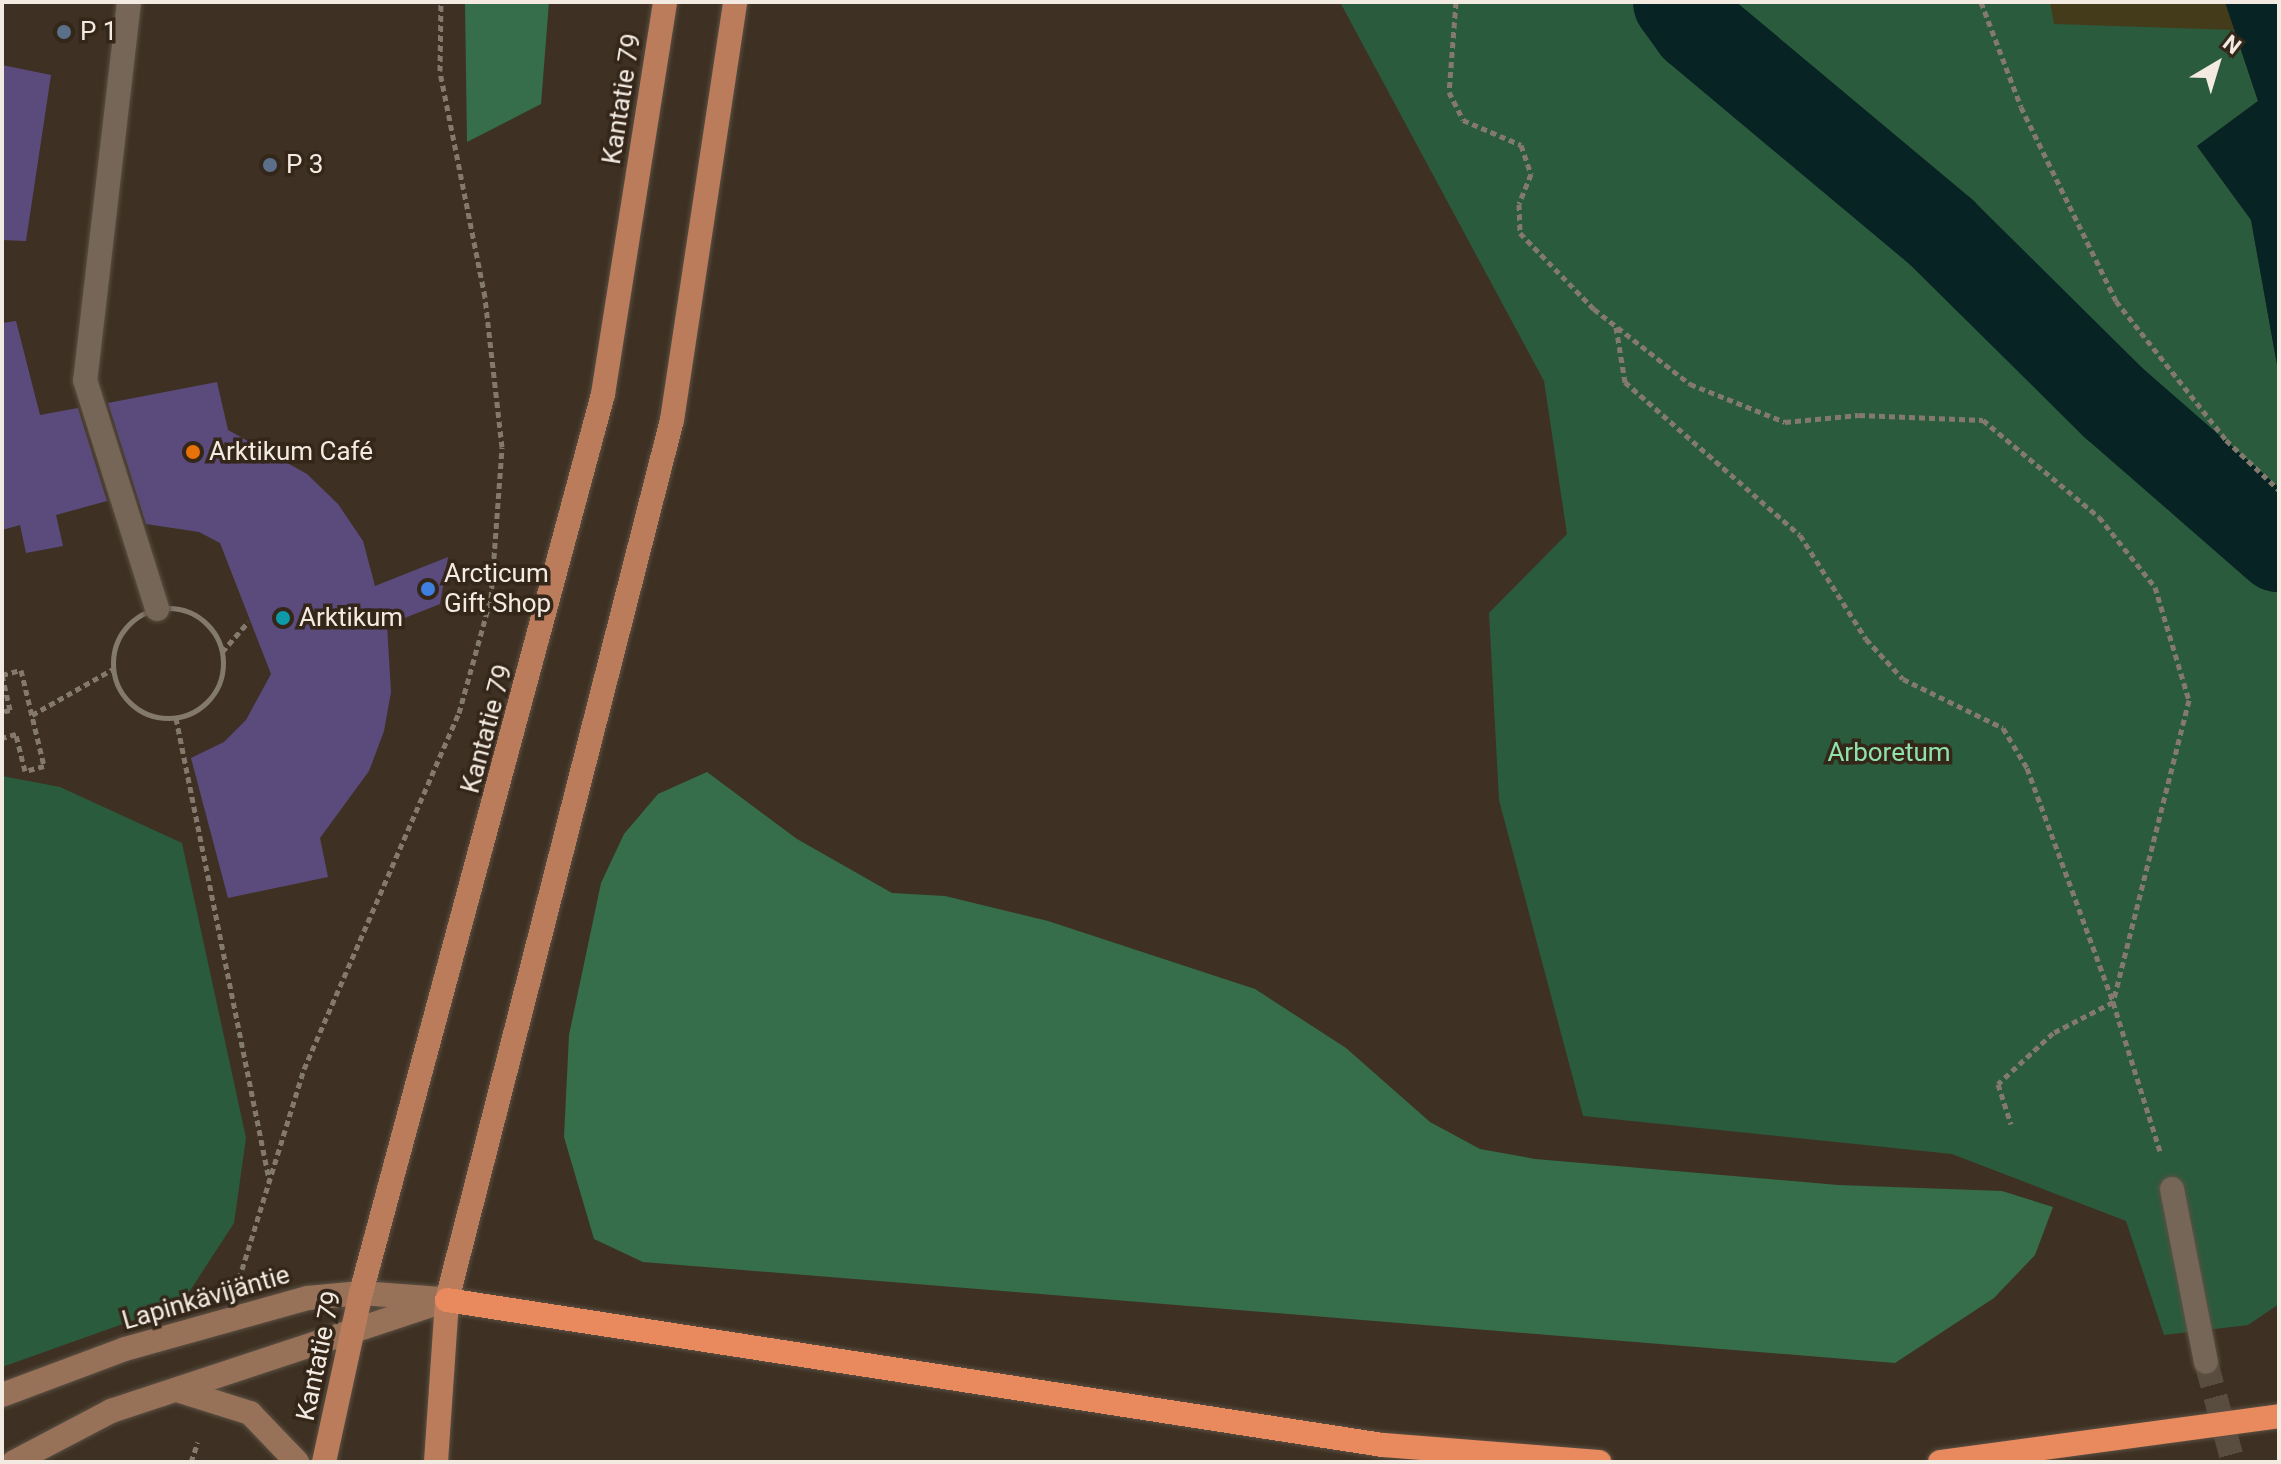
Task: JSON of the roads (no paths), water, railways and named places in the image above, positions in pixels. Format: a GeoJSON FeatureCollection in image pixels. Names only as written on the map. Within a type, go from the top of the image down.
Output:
{"type":"FeatureCollection","features":[{"type":"Feature","properties":{"kind":"highway"},"geometry":{"type":"LineString","coordinates":[[447,1300],[1383,1445],[1599,1462]]}},
{"type":"Feature","properties":{"kind":"highway"},"geometry":{"type":"LineString","coordinates":[[1940,1462],[2279,1416]]}},
{"type":"Feature","properties":{"kind":"main road","name":"Kantatie 79"},"geometry":{"type":"LineString","coordinates":[[324,1462],[361,1293],[603,394],[665,2]]}},
{"type":"Feature","properties":{"kind":"main road"},"geometry":{"type":"LineString","coordinates":[[436,1462],[447,1300],[672,420],[735,2]]}},
{"type":"Feature","properties":{"kind":"main road","name":"Lapinkävijäntie"},"geometry":{"type":"LineString","coordinates":[[2,1395],[245,1313],[361,1293],[447,1300]]}},
{"type":"Feature","properties":{"kind":"main road"},"geometry":{"type":"LineString","coordinates":[[14,1462],[66,1431],[175,1390],[265,1357],[351,1337],[447,1300]]}},
{"type":"Feature","properties":{"kind":"main road"},"geometry":{"type":"LineString","coordinates":[[175,1390],[250,1413],[297,1462]]}},
{"type":"Feature","properties":{"kind":"lane"},"geometry":{"type":"LineString","coordinates":[[129,2],[85,380],[157,609]]}},
{"type":"Feature","properties":{"kind":"lane"},"geometry":{"type":"LineString","coordinates":[[2172,1189],[2206,1362]]}},
{"type":"Feature","properties":{"kind":"water"},"geometry":{"type":"Polygon","coordinates":[[[2225,2],[2279,2],[2279,376],[2251,220],[2197,146],[2258,101],[2225,2]]]}},
{"type":"Feature","properties":{"kind":"waterway"},"geometry":{"type":"LineString","coordinates":[[1678,2],[1696,27],[1942,233],[2115,404],[2279,547]]}},
{"type":"Feature","properties":{"kind":"tunnel"},"geometry":{"type":"LineString","coordinates":[[2206,1362],[2233,1462]]}},
{"type":"Feature","properties":{"kind":"place","name":"P 1"},"geometry":{"type":"Point","coordinates":[64,32]}},
{"type":"Feature","properties":{"kind":"place","name":"P 3"},"geometry":{"type":"Point","coordinates":[270,165]}},
{"type":"Feature","properties":{"kind":"place","name":"Arktikum Café"},"geometry":{"type":"Point","coordinates":[193,452]}},
{"type":"Feature","properties":{"kind":"place","name":"Arcticum Gift Shop"},"geometry":{"type":"Point","coordinates":[428,589]}},
{"type":"Feature","properties":{"kind":"place","name":"Arktikum"},"geometry":{"type":"Point","coordinates":[283,618]}},
{"type":"Feature","properties":{"kind":"park label","name":"Arboretum"},"geometry":{"type":"Point","coordinates":[1889,753]}}]}
